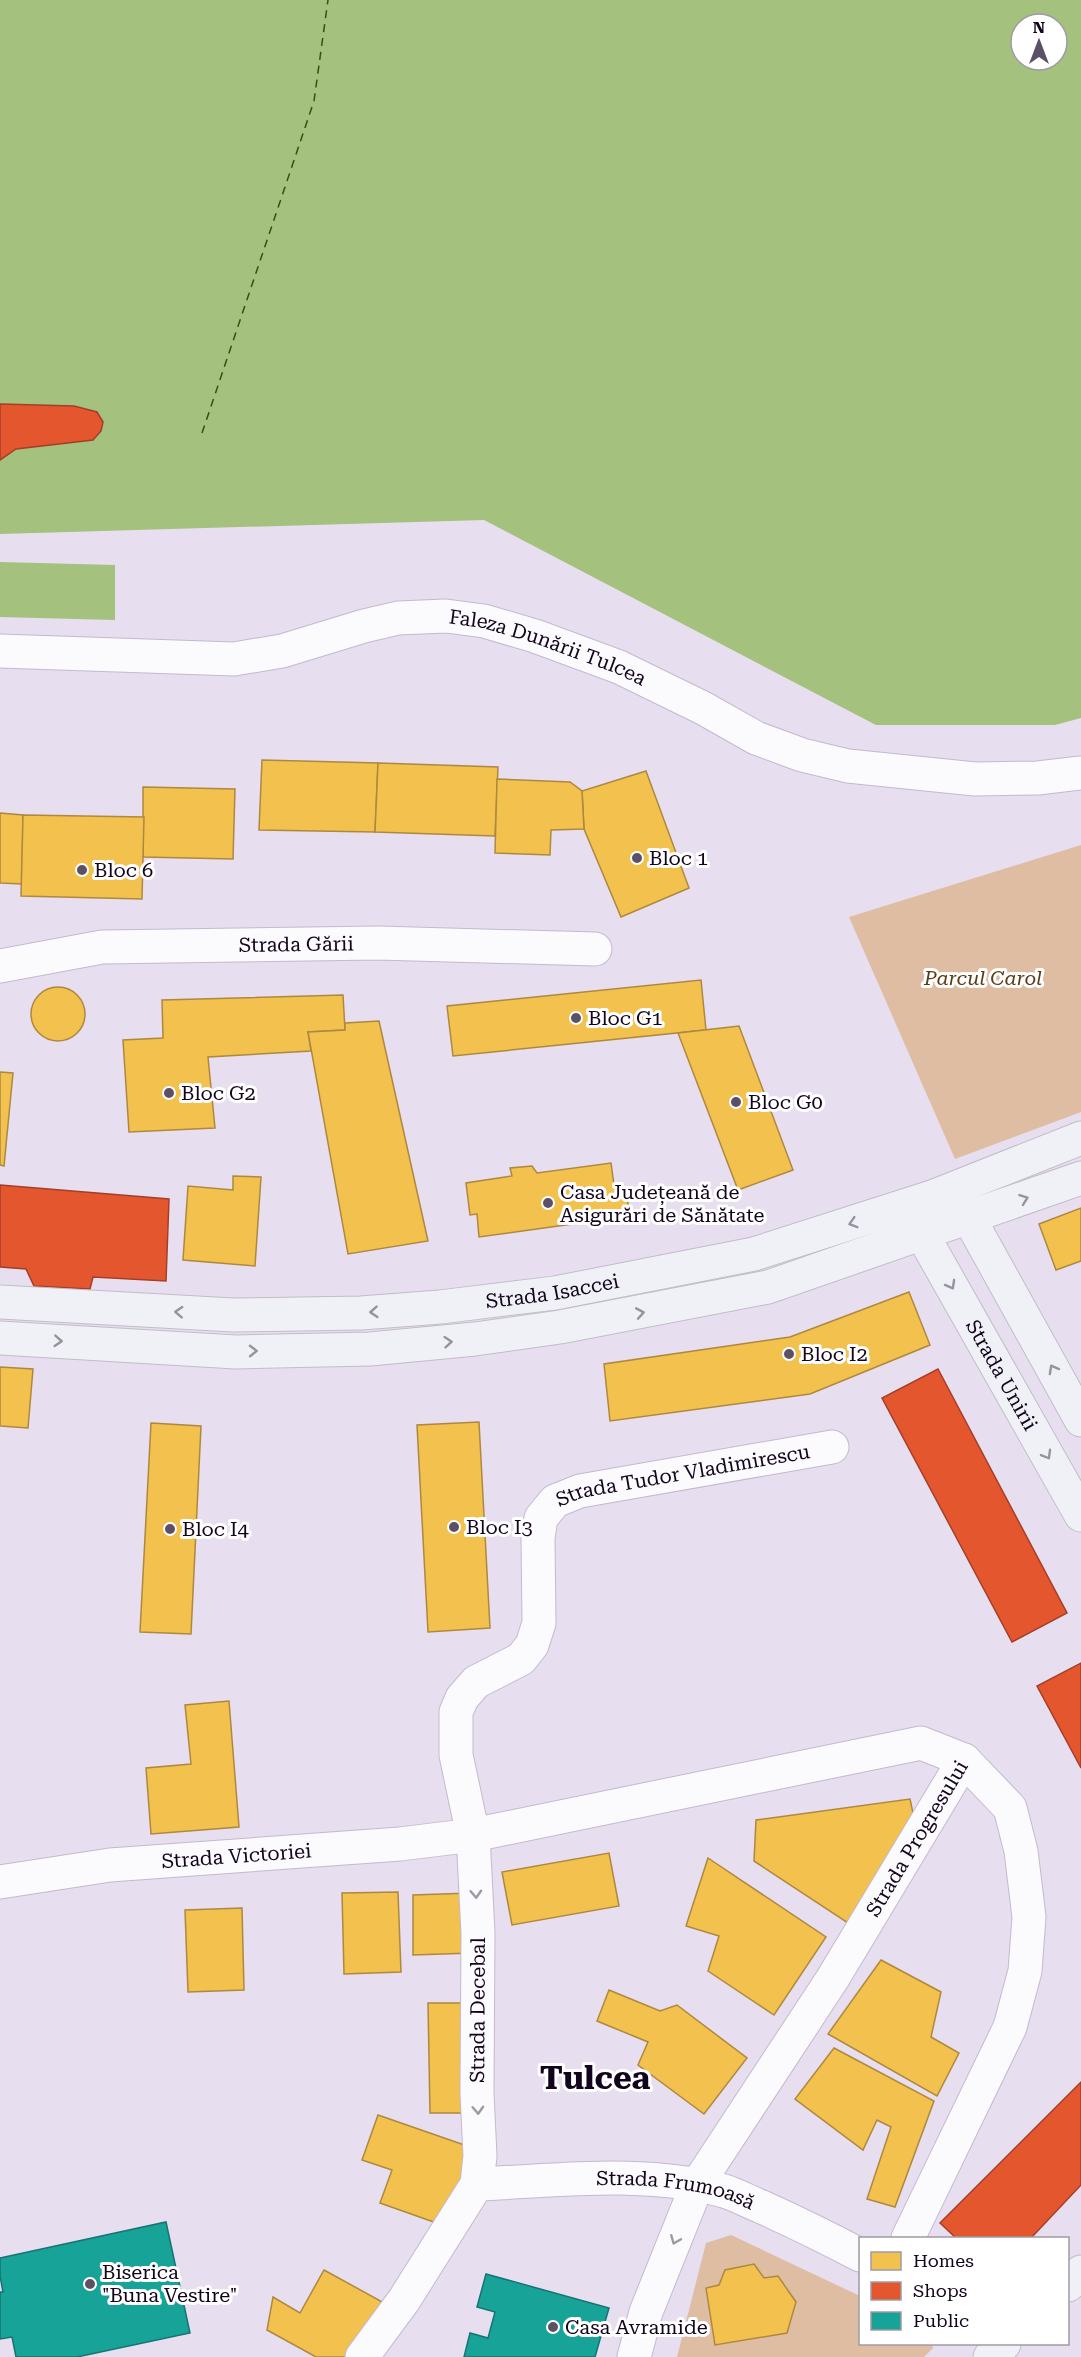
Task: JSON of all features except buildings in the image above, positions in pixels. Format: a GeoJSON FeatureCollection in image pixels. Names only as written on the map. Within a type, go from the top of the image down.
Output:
{"type":"FeatureCollection","features":[{"type":"Feature","properties":{"kind":"main road","name":"Strada Isaccei"},"geometry":{"type":"LineString","coordinates":[[0,1338],[236,1352],[370,1349],[560,1328],[768,1287],[1011,1166],[1081,1138]]}},
{"type":"Feature","properties":{"kind":"main road","name":"Strada Isaccei"},"geometry":{"type":"LineString","coordinates":[[0,1302],[233,1315],[361,1313],[440,1307],[555,1293],[754,1254],[921,1212],[969,1218],[1081,1178]]}},
{"type":"Feature","properties":{"kind":"main road","name":"Strada Unirii"},"geometry":{"type":"LineString","coordinates":[[921,1212],[1081,1515]]}},
{"type":"Feature","properties":{"kind":"main road"},"geometry":{"type":"LineString","coordinates":[[969,1218],[1081,1420]]}},
{"type":"Feature","properties":{"kind":"main road"},"geometry":{"type":"LineString","coordinates":[[1069,2283],[1081,2272]]}},
{"type":"Feature","properties":{"kind":"street","name":"Faleza Dunării Tulcea"},"geometry":{"type":"LineString","coordinates":[[0,651],[234,659],[282,651],[398,618],[446,616],[484,621],[535,636],[619,668],[704,708],[756,738],[813,758],[848,766],[975,779],[1038,778],[1081,773]]}},
{"type":"Feature","properties":{"kind":"street","name":"Strada Gării"},"geometry":{"type":"LineString","coordinates":[[0,966],[102,947],[378,943],[595,949]]}},
{"type":"Feature","properties":{"kind":"street","name":"Strada Tudor Vladimirescu"},"geometry":{"type":"LineString","coordinates":[[473,1835],[456,1755],[456,1712],[462,1698],[476,1682],[521,1659],[532,1645],[539,1623],[538,1538],[541,1518],[555,1501],[580,1491],[832,1447]]}},
{"type":"Feature","properties":{"kind":"street","name":"Strada Progresului"},"geometry":{"type":"LineString","coordinates":[[473,1835],[921,1743],[964,1760],[833,1978],[697,2185],[646,2312],[634,2357]]}},
{"type":"Feature","properties":{"kind":"street"},"geometry":{"type":"LineString","coordinates":[[909,2237],[1010,2027],[1025,1971],[1029,1917],[1021,1851],[1010,1808],[964,1760]]}},
{"type":"Feature","properties":{"kind":"street","name":"Strada Victoriei"},"geometry":{"type":"LineString","coordinates":[[0,1882],[110,1865],[400,1844],[473,1835]]}},
{"type":"Feature","properties":{"kind":"street","name":"Strada Decebal"},"geometry":{"type":"LineString","coordinates":[[473,1835],[478,1933],[477,2092],[480,2156],[477,2184]]}},
{"type":"Feature","properties":{"kind":"street","name":"Strada Frumoasă"},"geometry":{"type":"LineString","coordinates":[[477,2184],[602,2179],[659,2180],[697,2185],[726,2192],[809,2228],[859,2254]]}},
{"type":"Feature","properties":{"kind":"street"},"geometry":{"type":"LineString","coordinates":[[362,2357],[404,2300],[477,2184]]}},
{"type":"Feature","properties":{"kind":"green space","name":"Parcul Carol"},"geometry":{"type":"Polygon","coordinates":[[[1081,845],[1081,1112],[955,1159],[849,917],[1081,845]]]}},
{"type":"Feature","properties":{"kind":"green space"},"geometry":{"type":"Polygon","coordinates":[[[731,2235],[859,2296],[859,2345],[932,2345],[933,2348],[924,2357],[677,2357],[706,2243],[731,2235]]]}},
{"type":"Feature","properties":{"kind":"shaded area"},"geometry":{"type":"Polygon","coordinates":[[[0,0],[1081,0],[1081,718],[1055,725],[876,725],[484,520],[0,534],[0,0]]]}},
{"type":"Feature","properties":{"kind":"shaded area"},"geometry":{"type":"Polygon","coordinates":[[[0,562],[115,565],[115,620],[0,617],[0,562]]]}},
{"type":"Feature","properties":{"kind":"ferry route"},"geometry":{"type":"LineString","coordinates":[[202,433],[314,101],[328,0]]}},
{"type":"Feature","properties":{"kind":"place","name":"Bloc 1"},"geometry":{"type":"Point","coordinates":[637,858]}},
{"type":"Feature","properties":{"kind":"place","name":"Bloc 6"},"geometry":{"type":"Point","coordinates":[82,870]}},
{"type":"Feature","properties":{"kind":"place","name":"Bloc G1"},"geometry":{"type":"Point","coordinates":[576,1018]}},
{"type":"Feature","properties":{"kind":"place","name":"Bloc G2"},"geometry":{"type":"Point","coordinates":[169,1093]}},
{"type":"Feature","properties":{"kind":"place","name":"Bloc G0"},"geometry":{"type":"Point","coordinates":[736,1102]}},
{"type":"Feature","properties":{"kind":"place","name":"Casa Județeană de Asigurări de Sănătate"},"geometry":{"type":"Point","coordinates":[548,1203]}},
{"type":"Feature","properties":{"kind":"place","name":"Bloc I2"},"geometry":{"type":"Point","coordinates":[789,1354]}},
{"type":"Feature","properties":{"kind":"place","name":"Bloc I3"},"geometry":{"type":"Point","coordinates":[454,1527]}},
{"type":"Feature","properties":{"kind":"place","name":"Bloc I4"},"geometry":{"type":"Point","coordinates":[170,1529]}},
{"type":"Feature","properties":{"kind":"place","name":"Biserica \"Buna Vestire\""},"geometry":{"type":"Point","coordinates":[90,2284]}},
{"type":"Feature","properties":{"kind":"place","name":"Casa Avramide"},"geometry":{"type":"Point","coordinates":[553,2327]}},
{"type":"Feature","properties":{"kind":"district","name":"Tulcea"},"geometry":{"type":"Point","coordinates":[595,2078]}}]}
